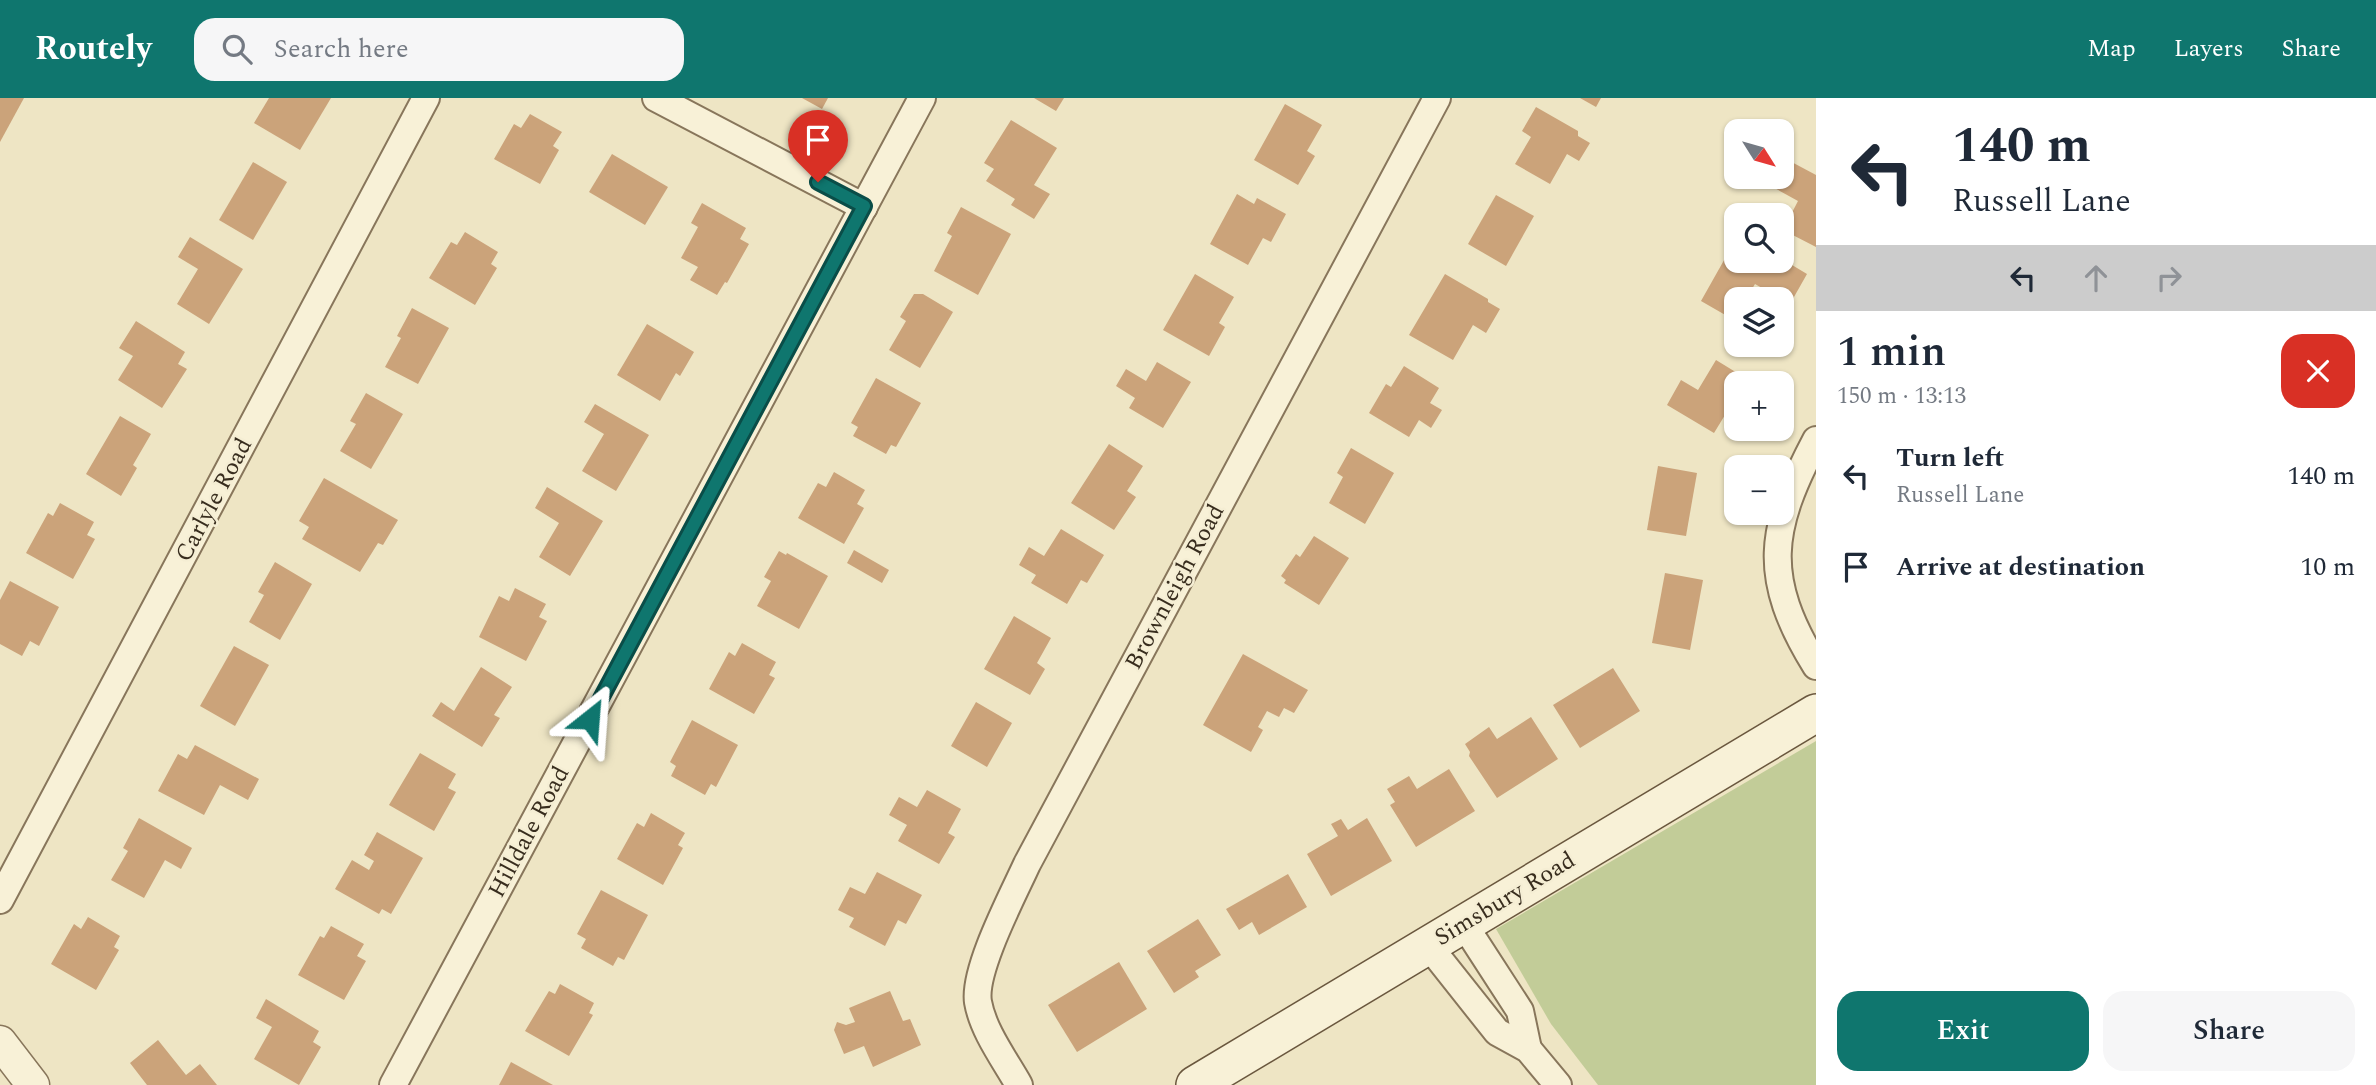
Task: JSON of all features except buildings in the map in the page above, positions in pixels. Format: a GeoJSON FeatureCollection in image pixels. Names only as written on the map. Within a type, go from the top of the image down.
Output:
{"type":"FeatureCollection","features":[{"type":"Feature","properties":{"kind":"main road","name":"Simsbury Road"},"geometry":{"type":"LineString","coordinates":[[1195,1085],[1816,713]]}},
{"type":"Feature","properties":{"kind":"street","name":"Carlyle Road"},"geometry":{"type":"LineString","coordinates":[[0,900],[426,98]]}},
{"type":"Feature","properties":{"kind":"street"},"geometry":{"type":"LineString","coordinates":[[656,98],[864,206]]}},
{"type":"Feature","properties":{"kind":"street","name":"Hilldale Road"},"geometry":{"type":"LineString","coordinates":[[393,1085],[922,98]]}},
{"type":"Feature","properties":{"kind":"street","name":"Brownleigh Road"},"geometry":{"type":"LineString","coordinates":[[1020,1085],[992,1036],[978,1001],[979,981],[1003,917],[1034,852],[1437,98]]}},
{"type":"Feature","properties":{"kind":"street"},"geometry":{"type":"LineString","coordinates":[[1816,440],[1797,475],[1783,514],[1776,549],[1780,586],[1790,619],[1816,666]]}},
{"type":"Feature","properties":{"kind":"street"},"geometry":{"type":"LineString","coordinates":[[1464,923],[1520,1011],[1528,1049]]}},
{"type":"Feature","properties":{"kind":"street"},"geometry":{"type":"LineString","coordinates":[[1429,945],[1497,1032],[1528,1049],[1558,1085]]}},
{"type":"Feature","properties":{"kind":"street"},"geometry":{"type":"LineString","coordinates":[[0,1042],[33,1085]]}},
{"type":"Feature","properties":{"kind":"green space"},"geometry":{"type":"Polygon","coordinates":[[[1816,741],[1816,1085],[1598,1085],[1551,1024],[1496,929],[1816,741]]]}},
{"type":"Feature","properties":{"kind":"route"},"geometry":{"type":"LineString","coordinates":[[590,719],[864,206],[818,182]]}}]}
